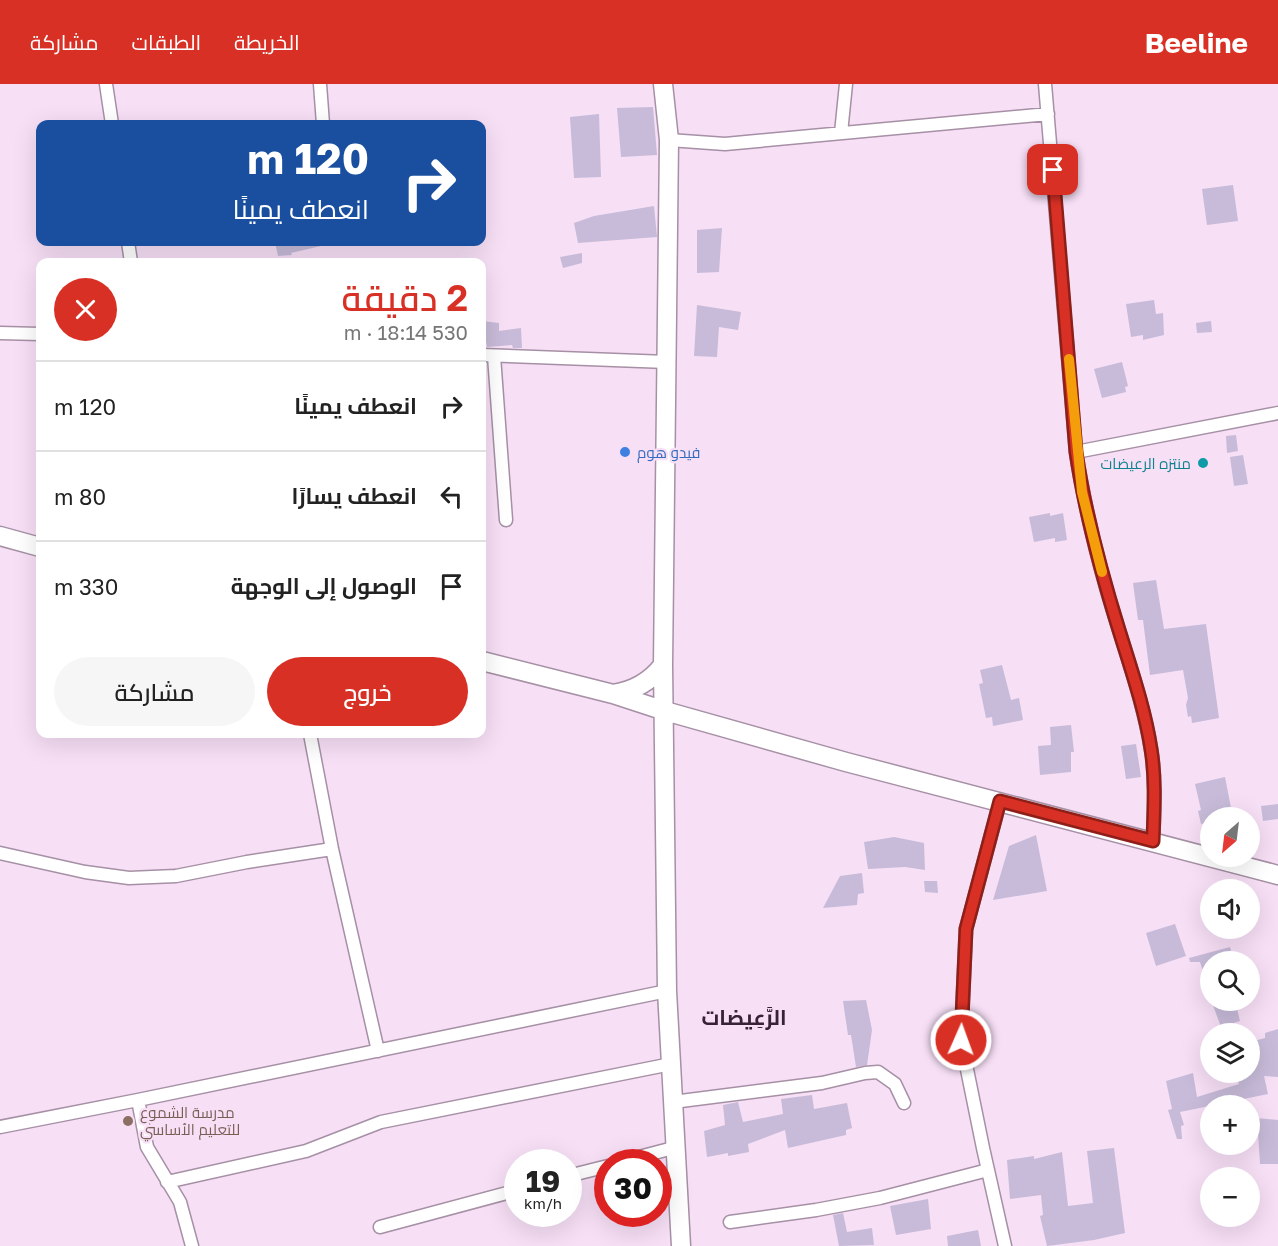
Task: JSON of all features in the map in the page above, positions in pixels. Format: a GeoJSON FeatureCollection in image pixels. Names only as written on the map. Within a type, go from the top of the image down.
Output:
{"type":"FeatureCollection","features":[{"type":"Feature","properties":{"kind":"street"},"geometry":{"type":"LineString","coordinates":[[106,84],[111,120]]}},
{"type":"Feature","properties":{"kind":"street"},"geometry":{"type":"LineString","coordinates":[[320,84],[323,120]]}},
{"type":"Feature","properties":{"kind":"street"},"geometry":{"type":"LineString","coordinates":[[663,84],[669,140],[663,665],[667,991],[681,1246]]}},
{"type":"Feature","properties":{"kind":"street"},"geometry":{"type":"LineString","coordinates":[[841,133],[846,84]]}},
{"type":"Feature","properties":{"kind":"street"},"geometry":{"type":"LineString","coordinates":[[1045,84],[1076,452],[1084,503],[1152,750],[1153,841]]}},
{"type":"Feature","properties":{"kind":"street"},"geometry":{"type":"LineString","coordinates":[[669,140],[725,144],[1048,114]]}},
{"type":"Feature","properties":{"kind":"street"},"geometry":{"type":"LineString","coordinates":[[0,333],[36,334]]}},
{"type":"Feature","properties":{"kind":"street"},"geometry":{"type":"LineString","coordinates":[[506,520],[488,355],[667,362]]}},
{"type":"Feature","properties":{"kind":"street"},"geometry":{"type":"LineString","coordinates":[[1076,452],[1278,413]]}},
{"type":"Feature","properties":{"kind":"street"},"geometry":{"type":"LineString","coordinates":[[0,536],[36,546]]}},
{"type":"Feature","properties":{"kind":"street"},"geometry":{"type":"LineString","coordinates":[[486,662],[613,693],[665,711],[846,762],[1278,874]]}},
{"type":"Feature","properties":{"kind":"street"},"geometry":{"type":"LineString","coordinates":[[613,693],[641,685],[655,675],[663,665]]}},
{"type":"Feature","properties":{"kind":"street"},"geometry":{"type":"LineString","coordinates":[[311,738],[332,849],[378,1051]]}},
{"type":"Feature","properties":{"kind":"street"},"geometry":{"type":"LineString","coordinates":[[1000,801],[966,929],[961,1040],[1005,1246]]}},
{"type":"Feature","properties":{"kind":"street"},"geometry":{"type":"LineString","coordinates":[[0,853],[85,872],[129,878],[176,876],[332,849]]}},
{"type":"Feature","properties":{"kind":"street"},"geometry":{"type":"LineString","coordinates":[[0,1127],[667,991]]}},
{"type":"Feature","properties":{"kind":"street"},"geometry":{"type":"LineString","coordinates":[[167,1182],[306,1151],[381,1122],[671,1064]]}},
{"type":"Feature","properties":{"kind":"street"},"geometry":{"type":"LineString","coordinates":[[673,1102],[822,1083],[878,1072],[895,1084],[904,1103]]}},
{"type":"Feature","properties":{"kind":"street"},"geometry":{"type":"LineString","coordinates":[[138,1100],[147,1147],[180,1202],[192,1246]]}},
{"type":"Feature","properties":{"kind":"street"},"geometry":{"type":"LineString","coordinates":[[669,1149],[677,1147]]}},
{"type":"Feature","properties":{"kind":"street"},"geometry":{"type":"LineString","coordinates":[[730,1222],[880,1198],[988,1170]]}},
{"type":"Feature","properties":{"kind":"street"},"geometry":{"type":"LineString","coordinates":[[380,1227],[504,1194]]}},
{"type":"Feature","properties":{"kind":"building"},"geometry":{"type":"Polygon","coordinates":[[[653,107],[657,155],[621,157],[617,108],[653,107]]]}},
{"type":"Feature","properties":{"kind":"building"},"geometry":{"type":"Polygon","coordinates":[[[599,114],[601,177],[574,178],[570,117],[599,114]]]}},
{"type":"Feature","properties":{"kind":"building"},"geometry":{"type":"Polygon","coordinates":[[[1233,185],[1238,221],[1207,225],[1202,189],[1233,185]]]}},
{"type":"Feature","properties":{"kind":"building"},"geometry":{"type":"Polygon","coordinates":[[[654,206],[657,237],[578,243],[574,223],[594,216],[654,206]]]}},
{"type":"Feature","properties":{"kind":"building"},"geometry":{"type":"Polygon","coordinates":[[[722,228],[719,272],[697,273],[697,230],[722,228]]]}},
{"type":"Feature","properties":{"kind":"building"},"geometry":{"type":"Polygon","coordinates":[[[276,246],[321,246],[291,253],[292,255],[278,256],[276,246]]]}},
{"type":"Feature","properties":{"kind":"building"},"geometry":{"type":"Polygon","coordinates":[[[582,253],[582,263],[563,268],[560,257],[582,253]]]}},
{"type":"Feature","properties":{"kind":"building"},"geometry":{"type":"Polygon","coordinates":[[[1154,300],[1156,314],[1163,313],[1164,335],[1143,340],[1143,335],[1131,337],[1126,304],[1154,300]]]}},
{"type":"Feature","properties":{"kind":"building"},"geometry":{"type":"Polygon","coordinates":[[[697,305],[741,312],[738,330],[719,327],[717,357],[694,356],[697,305]]]}},
{"type":"Feature","properties":{"kind":"building"},"geometry":{"type":"Polygon","coordinates":[[[486,321],[499,323],[499,331],[521,328],[522,348],[513,348],[512,345],[487,347],[486,321]]]}},
{"type":"Feature","properties":{"kind":"building"},"geometry":{"type":"Polygon","coordinates":[[[1211,321],[1212,332],[1197,333],[1196,323],[1211,321]]]}},
{"type":"Feature","properties":{"kind":"building"},"geometry":{"type":"Polygon","coordinates":[[[1122,362],[1128,386],[1125,387],[1126,392],[1102,398],[1094,369],[1122,362]]]}},
{"type":"Feature","properties":{"kind":"building"},"geometry":{"type":"Polygon","coordinates":[[[1236,435],[1238,451],[1227,453],[1226,436],[1236,435]]]}},
{"type":"Feature","properties":{"kind":"building"},"geometry":{"type":"Polygon","coordinates":[[[1243,455],[1248,484],[1234,486],[1230,457],[1243,455]]]}},
{"type":"Feature","properties":{"kind":"building"},"geometry":{"type":"Polygon","coordinates":[[[1050,513],[1050,516],[1063,513],[1067,540],[1055,542],[1055,538],[1034,542],[1029,517],[1050,513]]]}},
{"type":"Feature","properties":{"kind":"building"},"geometry":{"type":"Polygon","coordinates":[[[1156,580],[1164,629],[1206,624],[1219,718],[1192,723],[1191,716],[1188,717],[1186,705],[1188,698],[1183,670],[1150,675],[1143,620],[1138,620],[1133,583],[1156,580]]]}},
{"type":"Feature","properties":{"kind":"building"},"geometry":{"type":"Polygon","coordinates":[[[1002,665],[1011,700],[1019,698],[1023,720],[993,726],[992,717],[986,718],[979,684],[983,683],[980,670],[1002,665]]]}},
{"type":"Feature","properties":{"kind":"building"},"geometry":{"type":"Polygon","coordinates":[[[1071,725],[1074,752],[1071,752],[1071,772],[1040,775],[1038,746],[1051,745],[1050,727],[1071,725]]]}},
{"type":"Feature","properties":{"kind":"building"},"geometry":{"type":"Polygon","coordinates":[[[1136,744],[1141,777],[1126,779],[1121,746],[1136,744]]]}},
{"type":"Feature","properties":{"kind":"building"},"geometry":{"type":"Polygon","coordinates":[[[1225,777],[1231,807],[1200,807],[1195,784],[1225,777]]]}},
{"type":"Feature","properties":{"kind":"building"},"geometry":{"type":"Polygon","coordinates":[[[1278,804],[1278,819],[1263,821],[1261,806],[1278,804]]]}},
{"type":"Feature","properties":{"kind":"building"},"geometry":{"type":"Polygon","coordinates":[[[1036,835],[1047,891],[993,900],[1009,846],[1036,835]]]}},
{"type":"Feature","properties":{"kind":"building"},"geometry":{"type":"Polygon","coordinates":[[[894,837],[924,843],[925,870],[905,867],[868,869],[864,842],[894,837]]]}},
{"type":"Feature","properties":{"kind":"building"},"geometry":{"type":"Polygon","coordinates":[[[862,873],[864,893],[858,894],[857,905],[823,908],[840,876],[862,873]]]}},
{"type":"Feature","properties":{"kind":"building"},"geometry":{"type":"Polygon","coordinates":[[[924,881],[937,881],[938,893],[925,892],[924,881]]]}},
{"type":"Feature","properties":{"kind":"building"},"geometry":{"type":"Polygon","coordinates":[[[1175,924],[1186,956],[1156,966],[1146,933],[1175,924]]]}},
{"type":"Feature","properties":{"kind":"building"},"geometry":{"type":"Polygon","coordinates":[[[1230,947],[1231,951],[1215,951],[1230,947]]]}},
{"type":"Feature","properties":{"kind":"building"},"geometry":{"type":"Polygon","coordinates":[[[1200,955],[1200,962],[1190,962],[1189,958],[1200,955]]]}},
{"type":"Feature","properties":{"kind":"building"},"geometry":{"type":"Polygon","coordinates":[[[866,1000],[872,1030],[867,1065],[856,1067],[843,1001],[866,1000]]]}},
{"type":"Feature","properties":{"kind":"building"},"geometry":{"type":"Polygon","coordinates":[[[1215,1011],[1238,1011],[1240,1021],[1220,1023],[1215,1011]]]}},
{"type":"Feature","properties":{"kind":"building"},"geometry":{"type":"Polygon","coordinates":[[[1278,1029],[1278,1077],[1264,1076],[1268,1094],[1203,1095],[1239,1083],[1260,1083],[1260,1039],[1265,1038],[1265,1033],[1278,1029]]]}},
{"type":"Feature","properties":{"kind":"building"},"geometry":{"type":"Polygon","coordinates":[[[1193,1073],[1197,1097],[1200,1096],[1200,1108],[1180,1112],[1184,1125],[1181,1126],[1182,1139],[1177,1139],[1168,1110],[1172,1109],[1166,1081],[1193,1073]]]}},
{"type":"Feature","properties":{"kind":"building"},"geometry":{"type":"Polygon","coordinates":[[[812,1095],[814,1109],[847,1103],[852,1128],[846,1130],[846,1135],[788,1148],[785,1130],[748,1144],[749,1152],[707,1157],[704,1131],[725,1125],[723,1105],[738,1102],[743,1122],[783,1114],[781,1099],[812,1095]]]}},
{"type":"Feature","properties":{"kind":"building"},"geometry":{"type":"Polygon","coordinates":[[[1260,1118],[1278,1120],[1278,1164],[1260,1164],[1260,1118]]]}},
{"type":"Feature","properties":{"kind":"building"},"geometry":{"type":"Polygon","coordinates":[[[1114,1148],[1125,1233],[1094,1240],[1047,1246],[1040,1216],[1043,1215],[1041,1195],[1010,1199],[1007,1160],[1034,1156],[1034,1159],[1062,1152],[1068,1206],[1093,1203],[1087,1151],[1114,1148]]]}},
{"type":"Feature","properties":{"kind":"building"},"geometry":{"type":"Polygon","coordinates":[[[928,1199],[931,1229],[896,1235],[890,1206],[928,1199]]]}},
{"type":"Feature","properties":{"kind":"building"},"geometry":{"type":"Polygon","coordinates":[[[843,1213],[847,1232],[872,1228],[874,1245],[839,1246],[833,1215],[843,1213]]]}},
{"type":"Feature","properties":{"kind":"building"},"geometry":{"type":"Polygon","coordinates":[[[978,1230],[981,1246],[948,1246],[947,1236],[978,1230]]]}},
{"type":"Feature","properties":{"kind":"slow traffic"},"geometry":{"type":"LineString","coordinates":[[1069,359],[1076,452],[1082,492],[1102,572]]}},
{"type":"Feature","properties":{"kind":"place","name":"فيدو هوم"},"geometry":{"type":"Point","coordinates":[625,452]}},
{"type":"Feature","properties":{"kind":"place","name":"منتزه الرعيضات"},"geometry":{"type":"Point","coordinates":[1203,463]}},
{"type":"Feature","properties":{"kind":"place","name":"مدرسة الشموع للتعليم الأساسي"},"geometry":{"type":"Point","coordinates":[128,1121]}},
{"type":"Feature","properties":{"kind":"district","name":"الرَّعِيضات"},"geometry":{"type":"Point","coordinates":[744,1017]}},
{"type":"Feature","properties":{"kind":"route"},"geometry":{"type":"LineString","coordinates":[[961,1040],[966,929],[1000,801],[1153,841],[1152,750],[1136,686],[1107,591],[1082,492],[1076,452],[1053,170]]}}]}
